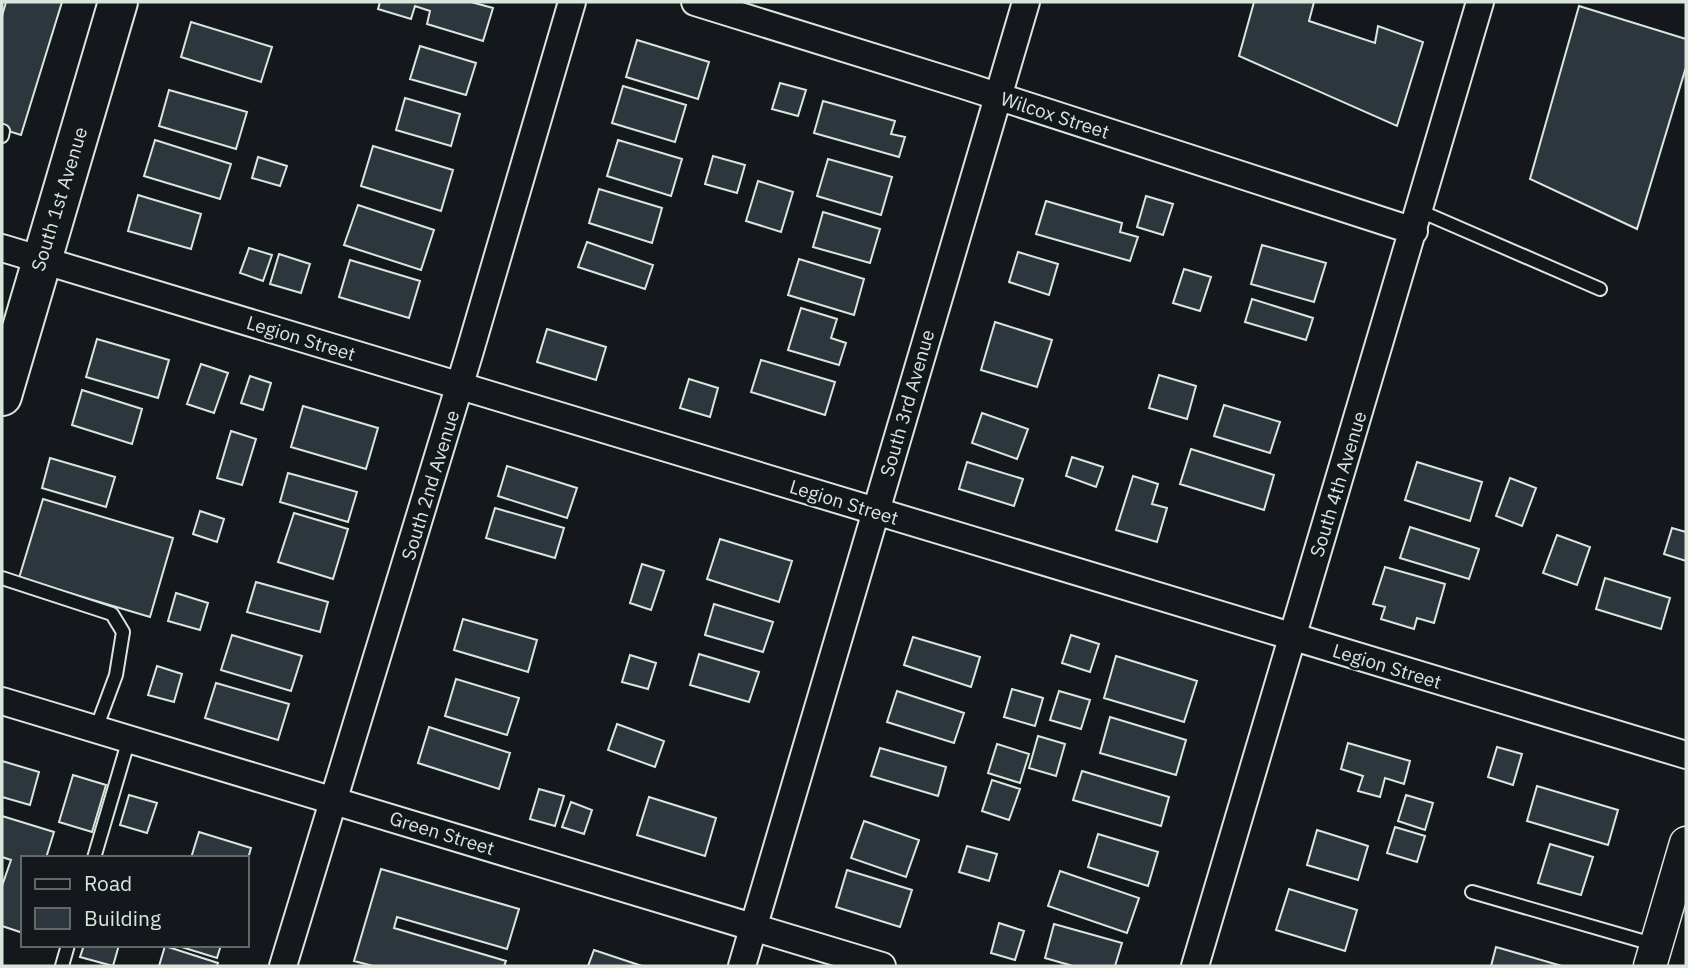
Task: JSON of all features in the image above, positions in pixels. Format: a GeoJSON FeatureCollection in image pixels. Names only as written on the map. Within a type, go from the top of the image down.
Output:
{"type":"FeatureCollection","features":[{"type":"Feature","properties":{"kind":"main road","name":"South 1st Avenue"},"geometry":{"type":"LineString","coordinates":[[2,396],[15,334],[41,260],[118,2]]}},
{"type":"Feature","properties":{"kind":"street","name":"South 2nd Avenue"},"geometry":{"type":"LineString","coordinates":[[284,966],[460,386],[572,2]]}},
{"type":"Feature","properties":{"kind":"street","name":"Wilcox Street"},"geometry":{"type":"LineString","coordinates":[[695,2],[1417,221]]}},
{"type":"Feature","properties":{"kind":"street","name":"South 3rd Avenue"},"geometry":{"type":"LineString","coordinates":[[741,966],[1026,2]]}},
{"type":"Feature","properties":{"kind":"street","name":"South 4th Avenue"},"geometry":{"type":"LineString","coordinates":[[1195,966],[1480,2]]}},
{"type":"Feature","properties":{"kind":"street","name":"Legion Street"},"geometry":{"type":"LineString","coordinates":[[2,248],[1686,755]]}},
{"type":"Feature","properties":{"kind":"street","name":"Green Street"},"geometry":{"type":"LineString","coordinates":[[2,701],[882,966]]}},
{"type":"Feature","properties":{"kind":"street"},"geometry":{"type":"LineString","coordinates":[[1653,956],[1686,843]]}},
{"type":"Feature","properties":{"kind":"lane"},"geometry":{"type":"LineString","coordinates":[[1417,221],[1600,289]]}},
{"type":"Feature","properties":{"kind":"lane"},"geometry":{"type":"LineString","coordinates":[[2,578],[112,614],[123,632],[116,675],[96,729]]}},
{"type":"Feature","properties":{"kind":"lane"},"geometry":{"type":"LineString","coordinates":[[95,856],[129,739]]}},
{"type":"Feature","properties":{"kind":"lane"},"geometry":{"type":"LineString","coordinates":[[1472,892],[1653,956]]}},
{"type":"Feature","properties":{"kind":"lane"},"geometry":{"type":"LineString","coordinates":[[62,966],[67,947]]}},
{"type":"Feature","properties":{"kind":"building"},"geometry":{"type":"Polygon","coordinates":[[[6,2],[62,2],[21,135],[2,129],[2,16],[6,2]]]}},
{"type":"Feature","properties":{"kind":"building"},"geometry":{"type":"Polygon","coordinates":[[[380,2],[471,2],[493,8],[483,41],[427,24],[430,11],[415,6],[411,19],[378,9],[380,2]]]}},
{"type":"Feature","properties":{"kind":"building"},"geometry":{"type":"Polygon","coordinates":[[[1254,2],[1314,2],[1309,21],[1375,43],[1378,26],[1423,42],[1397,126],[1239,56],[1254,2]]]}},
{"type":"Feature","properties":{"kind":"building"},"geometry":{"type":"Polygon","coordinates":[[[1579,6],[1686,39],[1686,67],[1637,229],[1530,179],[1579,6]]]}},
{"type":"Feature","properties":{"kind":"building"},"geometry":{"type":"Polygon","coordinates":[[[191,22],[272,47],[261,82],[181,57],[191,22]]]}},
{"type":"Feature","properties":{"kind":"building"},"geometry":{"type":"Polygon","coordinates":[[[637,40],[709,62],[698,99],[626,77],[637,40]]]}},
{"type":"Feature","properties":{"kind":"building"},"geometry":{"type":"Polygon","coordinates":[[[420,46],[476,63],[466,95],[410,79],[420,46]]]}},
{"type":"Feature","properties":{"kind":"building"},"geometry":{"type":"Polygon","coordinates":[[[780,83],[806,90],[798,116],[772,109],[780,83]]]}},
{"type":"Feature","properties":{"kind":"building"},"geometry":{"type":"Polygon","coordinates":[[[623,86],[686,105],[675,142],[612,123],[623,86]]]}},
{"type":"Feature","properties":{"kind":"building"},"geometry":{"type":"Polygon","coordinates":[[[169,90],[247,112],[236,149],[159,126],[169,90]]]}},
{"type":"Feature","properties":{"kind":"building"},"geometry":{"type":"Polygon","coordinates":[[[405,98],[460,114],[451,146],[396,130],[405,98]]]}},
{"type":"Feature","properties":{"kind":"building"},"geometry":{"type":"Polygon","coordinates":[[[823,101],[895,121],[891,134],[905,137],[899,157],[814,133],[823,101]]]}},
{"type":"Feature","properties":{"kind":"building"},"geometry":{"type":"Polygon","coordinates":[[[155,140],[231,164],[220,199],[144,176],[155,140]]]}},
{"type":"Feature","properties":{"kind":"building"},"geometry":{"type":"Polygon","coordinates":[[[618,140],[682,159],[671,196],[607,176],[618,140]]]}},
{"type":"Feature","properties":{"kind":"building"},"geometry":{"type":"Polygon","coordinates":[[[373,146],[453,170],[441,211],[361,186],[373,146]]]}},
{"type":"Feature","properties":{"kind":"building"},"geometry":{"type":"Polygon","coordinates":[[[713,156],[745,165],[737,193],[705,184],[713,156]]]}},
{"type":"Feature","properties":{"kind":"building"},"geometry":{"type":"Polygon","coordinates":[[[258,157],[287,166],[280,186],[252,178],[258,157]]]}},
{"type":"Feature","properties":{"kind":"building"},"geometry":{"type":"Polygon","coordinates":[[[828,159],[892,177],[881,215],[817,196],[828,159]]]}},
{"type":"Feature","properties":{"kind":"building"},"geometry":{"type":"Polygon","coordinates":[[[758,181],[793,192],[781,232],[746,221],[758,181]]]}},
{"type":"Feature","properties":{"kind":"building"},"geometry":{"type":"Polygon","coordinates":[[[599,189],[662,208],[652,243],[589,223],[599,189]]]}},
{"type":"Feature","properties":{"kind":"building"},"geometry":{"type":"Polygon","coordinates":[[[138,195],[201,214],[191,249],[128,231],[138,195]]]}},
{"type":"Feature","properties":{"kind":"building"},"geometry":{"type":"Polygon","coordinates":[[[1146,196],[1173,204],[1163,235],[1137,227],[1146,196]]]}},
{"type":"Feature","properties":{"kind":"building"},"geometry":{"type":"Polygon","coordinates":[[[1046,201],[1122,223],[1120,232],[1138,237],[1130,261],[1036,234],[1046,201]]]}},
{"type":"Feature","properties":{"kind":"building"},"geometry":{"type":"Polygon","coordinates":[[[358,205],[434,230],[421,270],[344,245],[358,205]]]}},
{"type":"Feature","properties":{"kind":"building"},"geometry":{"type":"Polygon","coordinates":[[[823,212],[880,229],[870,263],[813,247],[823,212]]]}},
{"type":"Feature","properties":{"kind":"building"},"geometry":{"type":"Polygon","coordinates":[[[587,242],[653,265],[645,289],[578,267],[587,242]]]}},
{"type":"Feature","properties":{"kind":"building"},"geometry":{"type":"Polygon","coordinates":[[[1262,245],[1326,263],[1314,302],[1251,284],[1262,245]]]}},
{"type":"Feature","properties":{"kind":"building"},"geometry":{"type":"Polygon","coordinates":[[[249,248],[272,255],[263,281],[240,273],[249,248]]]}},
{"type":"Feature","properties":{"kind":"building"},"geometry":{"type":"Polygon","coordinates":[[[1018,252],[1058,264],[1049,295],[1009,282],[1018,252]]]}},
{"type":"Feature","properties":{"kind":"building"},"geometry":{"type":"Polygon","coordinates":[[[279,254],[310,264],[301,293],[270,284],[279,254]]]}},
{"type":"Feature","properties":{"kind":"building"},"geometry":{"type":"Polygon","coordinates":[[[799,259],[864,279],[854,315],[788,295],[799,259]]]}},
{"type":"Feature","properties":{"kind":"building"},"geometry":{"type":"Polygon","coordinates":[[[350,260],[420,281],[409,318],[339,297],[350,260]]]}},
{"type":"Feature","properties":{"kind":"building"},"geometry":{"type":"Polygon","coordinates":[[[1184,269],[1211,277],[1200,311],[1173,303],[1184,269]]]}},
{"type":"Feature","properties":{"kind":"building"},"geometry":{"type":"Polygon","coordinates":[[[1252,299],[1313,318],[1306,340],[1245,322],[1252,299]]]}},
{"type":"Feature","properties":{"kind":"building"},"geometry":{"type":"Polygon","coordinates":[[[801,308],[837,319],[831,338],[846,343],[839,365],[788,350],[801,308]]]}},
{"type":"Feature","properties":{"kind":"building"},"geometry":{"type":"Polygon","coordinates":[[[995,322],[1052,340],[1037,387],[981,370],[995,322]]]}},
{"type":"Feature","properties":{"kind":"building"},"geometry":{"type":"Polygon","coordinates":[[[547,329],[606,347],[596,380],[537,362],[547,329]]]}},
{"type":"Feature","properties":{"kind":"building"},"geometry":{"type":"Polygon","coordinates":[[[97,339],[169,360],[158,398],[86,377],[97,339]]]}},
{"type":"Feature","properties":{"kind":"building"},"geometry":{"type":"Polygon","coordinates":[[[761,360],[835,382],[825,415],[751,392],[761,360]]]}},
{"type":"Feature","properties":{"kind":"building"},"geometry":{"type":"Polygon","coordinates":[[[201,364],[228,373],[214,413],[187,404],[201,364]]]}},
{"type":"Feature","properties":{"kind":"building"},"geometry":{"type":"Polygon","coordinates":[[[1159,375],[1196,386],[1187,419],[1149,408],[1159,375]]]}},
{"type":"Feature","properties":{"kind":"building"},"geometry":{"type":"Polygon","coordinates":[[[250,376],[271,383],[263,410],[241,403],[250,376]]]}},
{"type":"Feature","properties":{"kind":"building"},"geometry":{"type":"Polygon","coordinates":[[[689,379],[718,388],[710,417],[680,408],[689,379]]]}},
{"type":"Feature","properties":{"kind":"building"},"geometry":{"type":"Polygon","coordinates":[[[82,390],[142,409],[132,444],[72,425],[82,390]]]}},
{"type":"Feature","properties":{"kind":"building"},"geometry":{"type":"Polygon","coordinates":[[[1224,405],[1280,422],[1270,453],[1214,436],[1224,405]]]}},
{"type":"Feature","properties":{"kind":"building"},"geometry":{"type":"Polygon","coordinates":[[[303,406],[378,428],[366,469],[291,447],[303,406]]]}},
{"type":"Feature","properties":{"kind":"building"},"geometry":{"type":"Polygon","coordinates":[[[982,413],[1028,429],[1017,459],[972,443],[982,413]]]}},
{"type":"Feature","properties":{"kind":"building"},"geometry":{"type":"Polygon","coordinates":[[[231,431],[256,439],[242,485],[217,478],[231,431]]]}},
{"type":"Feature","properties":{"kind":"building"},"geometry":{"type":"Polygon","coordinates":[[[1191,449],[1274,475],[1264,510],[1180,484],[1191,449]]]}},
{"type":"Feature","properties":{"kind":"building"},"geometry":{"type":"Polygon","coordinates":[[[1072,457],[1103,467],[1096,487],[1066,476],[1072,457]]]}},
{"type":"Feature","properties":{"kind":"building"},"geometry":{"type":"Polygon","coordinates":[[[50,458],[115,477],[106,507],[42,488],[50,458]]]}},
{"type":"Feature","properties":{"kind":"building"},"geometry":{"type":"Polygon","coordinates":[[[967,462],[1023,479],[1014,506],[959,489],[967,462]]]}},
{"type":"Feature","properties":{"kind":"building"},"geometry":{"type":"Polygon","coordinates":[[[1417,462],[1482,482],[1470,521],[1405,500],[1417,462]]]}},
{"type":"Feature","properties":{"kind":"building"},"geometry":{"type":"Polygon","coordinates":[[[507,466],[577,488],[567,518],[498,496],[507,466]]]}},
{"type":"Feature","properties":{"kind":"building"},"geometry":{"type":"Polygon","coordinates":[[[288,473],[357,492],[348,522],[280,502],[288,473]]]}},
{"type":"Feature","properties":{"kind":"building"},"geometry":{"type":"Polygon","coordinates":[[[1133,476],[1158,484],[1152,504],[1167,508],[1157,542],[1116,530],[1133,476]]]}},
{"type":"Feature","properties":{"kind":"building"},"geometry":{"type":"Polygon","coordinates":[[[1510,478],[1536,488],[1522,526],[1496,516],[1510,478]]]}},
{"type":"Feature","properties":{"kind":"building"},"geometry":{"type":"Polygon","coordinates":[[[43,499],[173,538],[150,617],[19,578],[43,499]]]}},
{"type":"Feature","properties":{"kind":"building"},"geometry":{"type":"Polygon","coordinates":[[[495,508],[564,528],[555,558],[486,538],[495,508]]]}},
{"type":"Feature","properties":{"kind":"building"},"geometry":{"type":"Polygon","coordinates":[[[200,511],[224,519],[217,542],[193,534],[200,511]]]}},
{"type":"Feature","properties":{"kind":"building"},"geometry":{"type":"Polygon","coordinates":[[[294,513],[348,529],[333,579],[278,562],[294,513]]]}},
{"type":"Feature","properties":{"kind":"building"},"geometry":{"type":"Polygon","coordinates":[[[1410,527],[1479,549],[1469,579],[1400,558],[1410,527]]]}},
{"type":"Feature","properties":{"kind":"building"},"geometry":{"type":"Polygon","coordinates":[[[1672,528],[1686,532],[1686,561],[1664,554],[1672,528]]]}},
{"type":"Feature","properties":{"kind":"building"},"geometry":{"type":"Polygon","coordinates":[[[1557,535],[1590,547],[1577,585],[1543,573],[1557,535]]]}},
{"type":"Feature","properties":{"kind":"building"},"geometry":{"type":"Polygon","coordinates":[[[720,539],[792,561],[779,602],[707,579],[720,539]]]}},
{"type":"Feature","properties":{"kind":"building"},"geometry":{"type":"Polygon","coordinates":[[[642,564],[664,571],[651,610],[630,603],[642,564]]]}},
{"type":"Feature","properties":{"kind":"building"},"geometry":{"type":"Polygon","coordinates":[[[1385,567],[1445,584],[1434,623],[1417,618],[1414,629],[1381,619],[1385,607],[1373,604],[1385,567]]]}},
{"type":"Feature","properties":{"kind":"building"},"geometry":{"type":"Polygon","coordinates":[[[1605,578],[1670,598],[1661,629],[1596,609],[1605,578]]]}},
{"type":"Feature","properties":{"kind":"building"},"geometry":{"type":"Polygon","coordinates":[[[256,582],[328,602],[320,632],[247,612],[256,582]]]}},
{"type":"Feature","properties":{"kind":"building"},"geometry":{"type":"Polygon","coordinates":[[[176,593],[208,603],[200,630],[168,621],[176,593]]]}},
{"type":"Feature","properties":{"kind":"building"},"geometry":{"type":"Polygon","coordinates":[[[714,604],[773,622],[763,652],[705,635],[714,604]]]}},
{"type":"Feature","properties":{"kind":"building"},"geometry":{"type":"Polygon","coordinates":[[[463,619],[537,640],[528,672],[454,650],[463,619]]]}},
{"type":"Feature","properties":{"kind":"building"},"geometry":{"type":"Polygon","coordinates":[[[232,635],[302,656],[291,691],[221,670],[232,635]]]}},
{"type":"Feature","properties":{"kind":"building"},"geometry":{"type":"Polygon","coordinates":[[[1071,635],[1099,644],[1090,672],[1062,663],[1071,635]]]}},
{"type":"Feature","properties":{"kind":"building"},"geometry":{"type":"Polygon","coordinates":[[[913,637],[980,657],[971,687],[904,665],[913,637]]]}},
{"type":"Feature","properties":{"kind":"building"},"geometry":{"type":"Polygon","coordinates":[[[699,654],[759,672],[749,702],[690,685],[699,654]]]}},
{"type":"Feature","properties":{"kind":"building"},"geometry":{"type":"Polygon","coordinates":[[[630,655],[656,663],[648,689],[622,682],[630,655]]]}},
{"type":"Feature","properties":{"kind":"building"},"geometry":{"type":"Polygon","coordinates":[[[1116,656],[1197,681],[1184,722],[1104,698],[1116,656]]]}},
{"type":"Feature","properties":{"kind":"building"},"geometry":{"type":"Polygon","coordinates":[[[157,666],[182,674],[174,702],[148,695],[157,666]]]}},
{"type":"Feature","properties":{"kind":"building"},"geometry":{"type":"Polygon","coordinates":[[[456,679],[519,698],[507,735],[445,716],[456,679]]]}},
{"type":"Feature","properties":{"kind":"building"},"geometry":{"type":"Polygon","coordinates":[[[216,683],[289,704],[278,740],[205,718],[216,683]]]}},
{"type":"Feature","properties":{"kind":"building"},"geometry":{"type":"Polygon","coordinates":[[[1012,689],[1043,698],[1035,726],[1004,717],[1012,689]]]}},
{"type":"Feature","properties":{"kind":"building"},"geometry":{"type":"Polygon","coordinates":[[[897,691],[964,713],[954,743],[887,722],[897,691]]]}},
{"type":"Feature","properties":{"kind":"building"},"geometry":{"type":"Polygon","coordinates":[[[1059,691],[1090,700],[1081,729],[1050,720],[1059,691]]]}},
{"type":"Feature","properties":{"kind":"building"},"geometry":{"type":"Polygon","coordinates":[[[1110,717],[1186,740],[1176,775],[1100,753],[1110,717]]]}},
{"type":"Feature","properties":{"kind":"building"},"geometry":{"type":"Polygon","coordinates":[[[617,724],[664,741],[655,767],[608,750],[617,724]]]}},
{"type":"Feature","properties":{"kind":"building"},"geometry":{"type":"Polygon","coordinates":[[[429,727],[510,753],[499,789],[418,763],[429,727]]]}},
{"type":"Feature","properties":{"kind":"building"},"geometry":{"type":"Polygon","coordinates":[[[1038,736],[1065,744],[1056,776],[1029,768],[1038,736]]]}},
{"type":"Feature","properties":{"kind":"building"},"geometry":{"type":"Polygon","coordinates":[[[1348,743],[1410,761],[1404,784],[1385,778],[1380,797],[1358,791],[1363,776],[1341,769],[1348,743]]]}},
{"type":"Feature","properties":{"kind":"building"},"geometry":{"type":"Polygon","coordinates":[[[997,744],[1029,754],[1020,783],[988,773],[997,744]]]}},
{"type":"Feature","properties":{"kind":"building"},"geometry":{"type":"Polygon","coordinates":[[[1497,747],[1522,754],[1513,785],[1488,777],[1497,747]]]}},
{"type":"Feature","properties":{"kind":"building"},"geometry":{"type":"Polygon","coordinates":[[[880,748],[946,767],[938,796],[871,776],[880,748]]]}},
{"type":"Feature","properties":{"kind":"building"},"geometry":{"type":"Polygon","coordinates":[[[2,761],[39,772],[30,805],[2,797],[2,761]]]}},
{"type":"Feature","properties":{"kind":"building"},"geometry":{"type":"Polygon","coordinates":[[[1082,771],[1169,797],[1161,826],[1073,800],[1082,771]]]}},
{"type":"Feature","properties":{"kind":"building"},"geometry":{"type":"Polygon","coordinates":[[[73,775],[106,785],[92,832],[59,822],[73,775]]]}},
{"type":"Feature","properties":{"kind":"building"},"geometry":{"type":"Polygon","coordinates":[[[992,780],[1020,789],[1009,820],[982,811],[992,780]]]}},
{"type":"Feature","properties":{"kind":"building"},"geometry":{"type":"Polygon","coordinates":[[[1537,786],[1618,810],[1608,845],[1527,821],[1537,786]]]}},
{"type":"Feature","properties":{"kind":"building"},"geometry":{"type":"Polygon","coordinates":[[[539,789],[564,796],[555,826],[530,819],[539,789]]]}},
{"type":"Feature","properties":{"kind":"building"},"geometry":{"type":"Polygon","coordinates":[[[129,795],[157,803],[147,833],[120,825],[129,795]]]}},
{"type":"Feature","properties":{"kind":"building"},"geometry":{"type":"Polygon","coordinates":[[[1406,795],[1433,803],[1425,830],[1398,821],[1406,795]]]}},
{"type":"Feature","properties":{"kind":"building"},"geometry":{"type":"Polygon","coordinates":[[[649,797],[716,818],[705,856],[637,835],[649,797]]]}},
{"type":"Feature","properties":{"kind":"building"},"geometry":{"type":"Polygon","coordinates":[[[571,802],[592,810],[584,834],[562,827],[571,802]]]}},
{"type":"Feature","properties":{"kind":"building"},"geometry":{"type":"Polygon","coordinates":[[[2,816],[54,832],[47,856],[21,856],[21,932],[2,926],[2,886],[11,860],[2,857],[2,816]]]}},
{"type":"Feature","properties":{"kind":"building"},"geometry":{"type":"Polygon","coordinates":[[[864,821],[919,840],[906,877],[851,858],[864,821]]]}},
{"type":"Feature","properties":{"kind":"building"},"geometry":{"type":"Polygon","coordinates":[[[1395,827],[1425,836],[1417,862],[1387,853],[1395,827]]]}},
{"type":"Feature","properties":{"kind":"building"},"geometry":{"type":"Polygon","coordinates":[[[1317,830],[1368,846],[1358,880],[1307,865],[1317,830]]]}},
{"type":"Feature","properties":{"kind":"building"},"geometry":{"type":"Polygon","coordinates":[[[199,832],[251,848],[248,858],[248,856],[192,856],[199,832]]]}},
{"type":"Feature","properties":{"kind":"building"},"geometry":{"type":"Polygon","coordinates":[[[1098,834],[1158,852],[1148,886],[1088,867],[1098,834]]]}},
{"type":"Feature","properties":{"kind":"building"},"geometry":{"type":"Polygon","coordinates":[[[1550,844],[1593,857],[1581,895],[1538,883],[1550,844]]]}},
{"type":"Feature","properties":{"kind":"building"},"geometry":{"type":"Polygon","coordinates":[[[967,846],[997,854],[989,881],[959,872],[967,846]]]}},
{"type":"Feature","properties":{"kind":"building"},"geometry":{"type":"Polygon","coordinates":[[[381,869],[519,909],[507,949],[397,917],[394,928],[506,961],[504,966],[373,966],[354,961],[381,869]]]}},
{"type":"Feature","properties":{"kind":"building"},"geometry":{"type":"Polygon","coordinates":[[[847,870],[912,890],[900,927],[836,907],[847,870]]]}},
{"type":"Feature","properties":{"kind":"building"},"geometry":{"type":"Polygon","coordinates":[[[1060,871],[1139,898],[1127,933],[1048,906],[1060,871]]]}},
{"type":"Feature","properties":{"kind":"building"},"geometry":{"type":"Polygon","coordinates":[[[1289,889],[1357,910],[1345,951],[1276,930],[1289,889]]]}},
{"type":"Feature","properties":{"kind":"building"},"geometry":{"type":"Polygon","coordinates":[[[999,923],[1024,931],[1015,960],[991,953],[999,923]]]}},
{"type":"Feature","properties":{"kind":"building"},"geometry":{"type":"Polygon","coordinates":[[[1054,924],[1122,943],[1115,966],[1073,966],[1045,958],[1054,924]]]}},
{"type":"Feature","properties":{"kind":"building"},"geometry":{"type":"Polygon","coordinates":[[[83,947],[118,947],[113,966],[80,957],[83,947]]]}},
{"type":"Feature","properties":{"kind":"building"},"geometry":{"type":"Polygon","coordinates":[[[165,947],[218,963],[217,966],[159,966],[165,947]]]}},
{"type":"Feature","properties":{"kind":"building"},"geometry":{"type":"Polygon","coordinates":[[[181,947],[220,947],[217,958],[181,947]]]}},
{"type":"Feature","properties":{"kind":"building"},"geometry":{"type":"Polygon","coordinates":[[[1496,947],[1562,966],[1491,966],[1496,947]]]}},
{"type":"Feature","properties":{"kind":"building"},"geometry":{"type":"Polygon","coordinates":[[[594,950],[642,966],[588,966],[594,950]]]}}]}
